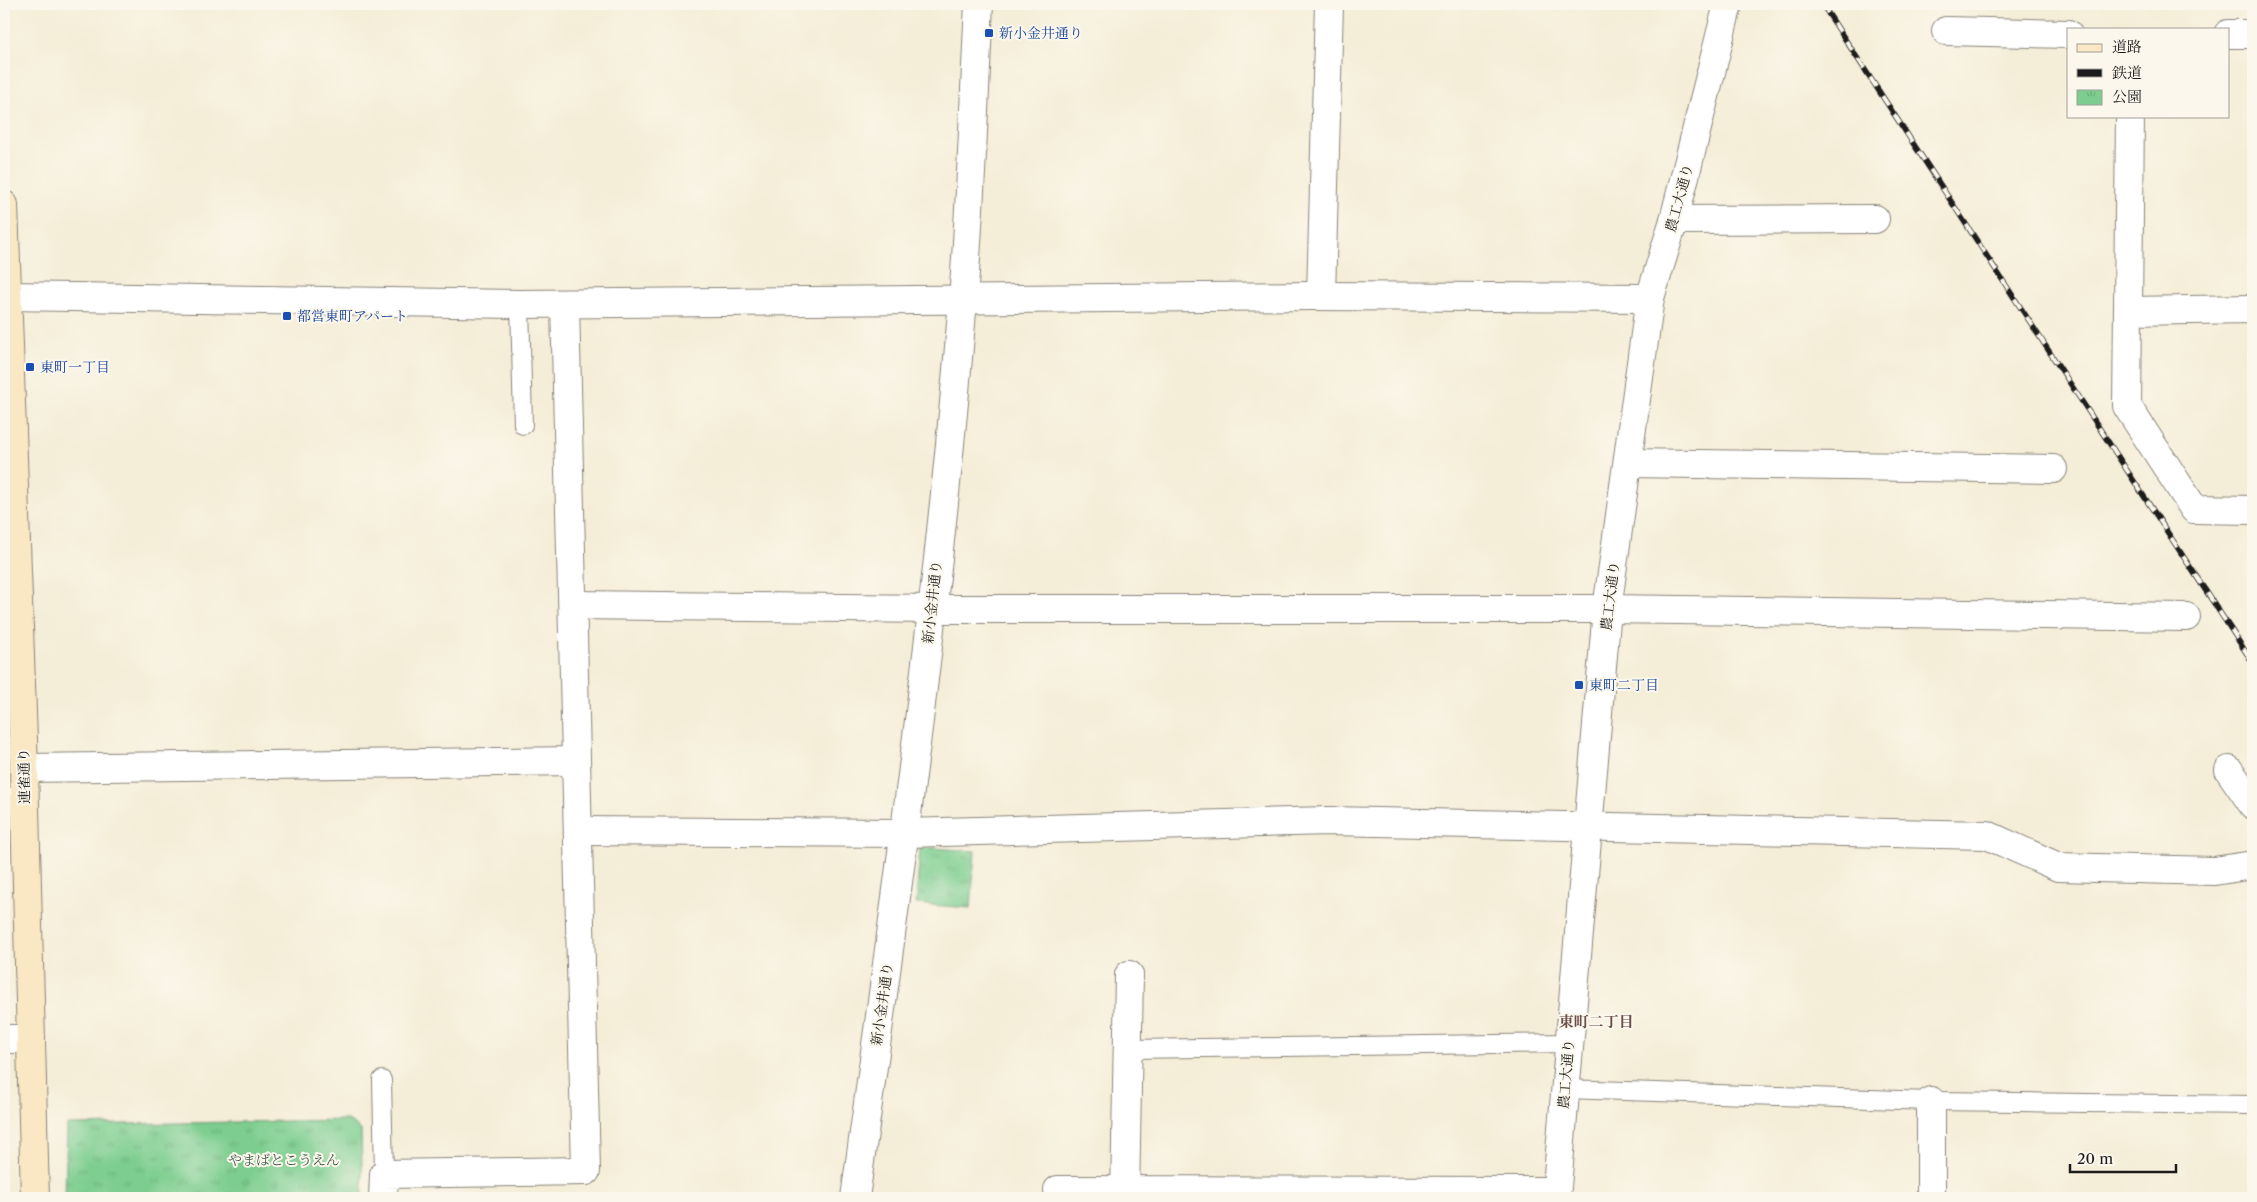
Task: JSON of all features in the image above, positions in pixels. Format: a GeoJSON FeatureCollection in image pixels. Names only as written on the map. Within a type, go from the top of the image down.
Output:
{"type":"FeatureCollection","features":[{"type":"Feature","properties":{"kind":"main road","name":"連雀通り"},"geometry":{"type":"LineString","coordinates":[[4,205],[8,296],[8,462],[24,768],[14,802],[32,1040],[35,1198]]}},
{"type":"Feature","properties":{"kind":"street","name":"新小金井通り"},"geometry":{"type":"LineString","coordinates":[[856,1198],[905,833],[932,609],[963,298],[979,4]]}},
{"type":"Feature","properties":{"kind":"street"},"geometry":{"type":"LineString","coordinates":[[1321,296],[1329,4]]}},
{"type":"Feature","properties":{"kind":"street","name":"農工大通り"},"geometry":{"type":"LineString","coordinates":[[1556,1194],[1607,609],[1650,298],[1674,220],[1728,4]]}},
{"type":"Feature","properties":{"kind":"street"},"geometry":{"type":"LineString","coordinates":[[1946,31],[2067,34]]}},
{"type":"Feature","properties":{"kind":"street"},"geometry":{"type":"LineString","coordinates":[[2230,34],[2253,34]]}},
{"type":"Feature","properties":{"kind":"street"},"geometry":{"type":"LineString","coordinates":[[2130,118],[2127,406],[2194,509],[2253,510]]}},
{"type":"Feature","properties":{"kind":"street"},"geometry":{"type":"LineString","coordinates":[[1674,220],[1875,219]]}},
{"type":"Feature","properties":{"kind":"street"},"geometry":{"type":"LineString","coordinates":[[8,296],[520,304],[963,298],[1321,296],[1650,298]]}},
{"type":"Feature","properties":{"kind":"street"},"geometry":{"type":"LineString","coordinates":[[383,1186],[586,1171],[565,304]]}},
{"type":"Feature","properties":{"kind":"street"},"geometry":{"type":"LineString","coordinates":[[2128,311],[2253,309]]}},
{"type":"Feature","properties":{"kind":"street"},"geometry":{"type":"LineString","coordinates":[[1628,463],[2053,469]]}},
{"type":"Feature","properties":{"kind":"street"},"geometry":{"type":"LineString","coordinates":[[572,605],[932,609],[1607,609],[2186,617]]}},
{"type":"Feature","properties":{"kind":"street"},"geometry":{"type":"LineString","coordinates":[[24,768],[576,761]]}},
{"type":"Feature","properties":{"kind":"street"},"geometry":{"type":"LineString","coordinates":[[2229,770],[2253,805]]}},
{"type":"Feature","properties":{"kind":"street"},"geometry":{"type":"LineString","coordinates":[[578,832],[905,833],[1329,821],[1987,835],[2058,866],[2214,871],[2253,865]]}},
{"type":"Feature","properties":{"kind":"street"},"geometry":{"type":"LineString","coordinates":[[1125,1194],[1129,975]]}},
{"type":"Feature","properties":{"kind":"street"},"geometry":{"type":"LineString","coordinates":[[4,1039],[32,1040]]}},
{"type":"Feature","properties":{"kind":"street"},"geometry":{"type":"LineString","coordinates":[[1931,1100],[1931,1198]]}},
{"type":"Feature","properties":{"kind":"street"},"geometry":{"type":"LineString","coordinates":[[1058,1190],[1125,1194],[1556,1194]]}},
{"type":"Feature","properties":{"kind":"lane"},"geometry":{"type":"LineString","coordinates":[[520,304],[523,424]]}},
{"type":"Feature","properties":{"kind":"lane"},"geometry":{"type":"LineString","coordinates":[[1128,1049],[1568,1043]]}},
{"type":"Feature","properties":{"kind":"lane"},"geometry":{"type":"LineString","coordinates":[[382,1080],[383,1186]]}},
{"type":"Feature","properties":{"kind":"lane"},"geometry":{"type":"LineString","coordinates":[[1564,1089],[1931,1100],[2253,1105]]}},
{"type":"Feature","properties":{"kind":"green space"},"geometry":{"type":"Polygon","coordinates":[[[920,847],[975,851],[971,908],[916,904],[920,847]]]}},
{"type":"Feature","properties":{"kind":"green space","name":"やまばとこうえん"},"geometry":{"type":"Polygon","coordinates":[[[347,1120],[361,1130],[363,1198],[65,1198],[67,1125],[347,1120]]]}},
{"type":"Feature","properties":{"kind":"railway"},"geometry":{"type":"LineString","coordinates":[[1822,4],[2253,663]]}},
{"type":"Feature","properties":{"kind":"place","name":"新小金井通り"},"geometry":{"type":"Point","coordinates":[989,33]}},
{"type":"Feature","properties":{"kind":"place","name":"都営東町アパート"},"geometry":{"type":"Point","coordinates":[287,316]}},
{"type":"Feature","properties":{"kind":"place","name":"東町一丁目"},"geometry":{"type":"Point","coordinates":[30,367]}},
{"type":"Feature","properties":{"kind":"place","name":"東町二丁目"},"geometry":{"type":"Point","coordinates":[1579,685]}},
{"type":"Feature","properties":{"kind":"district","name":"東町二丁目"},"geometry":{"type":"Point","coordinates":[1596,1021]}}]}
